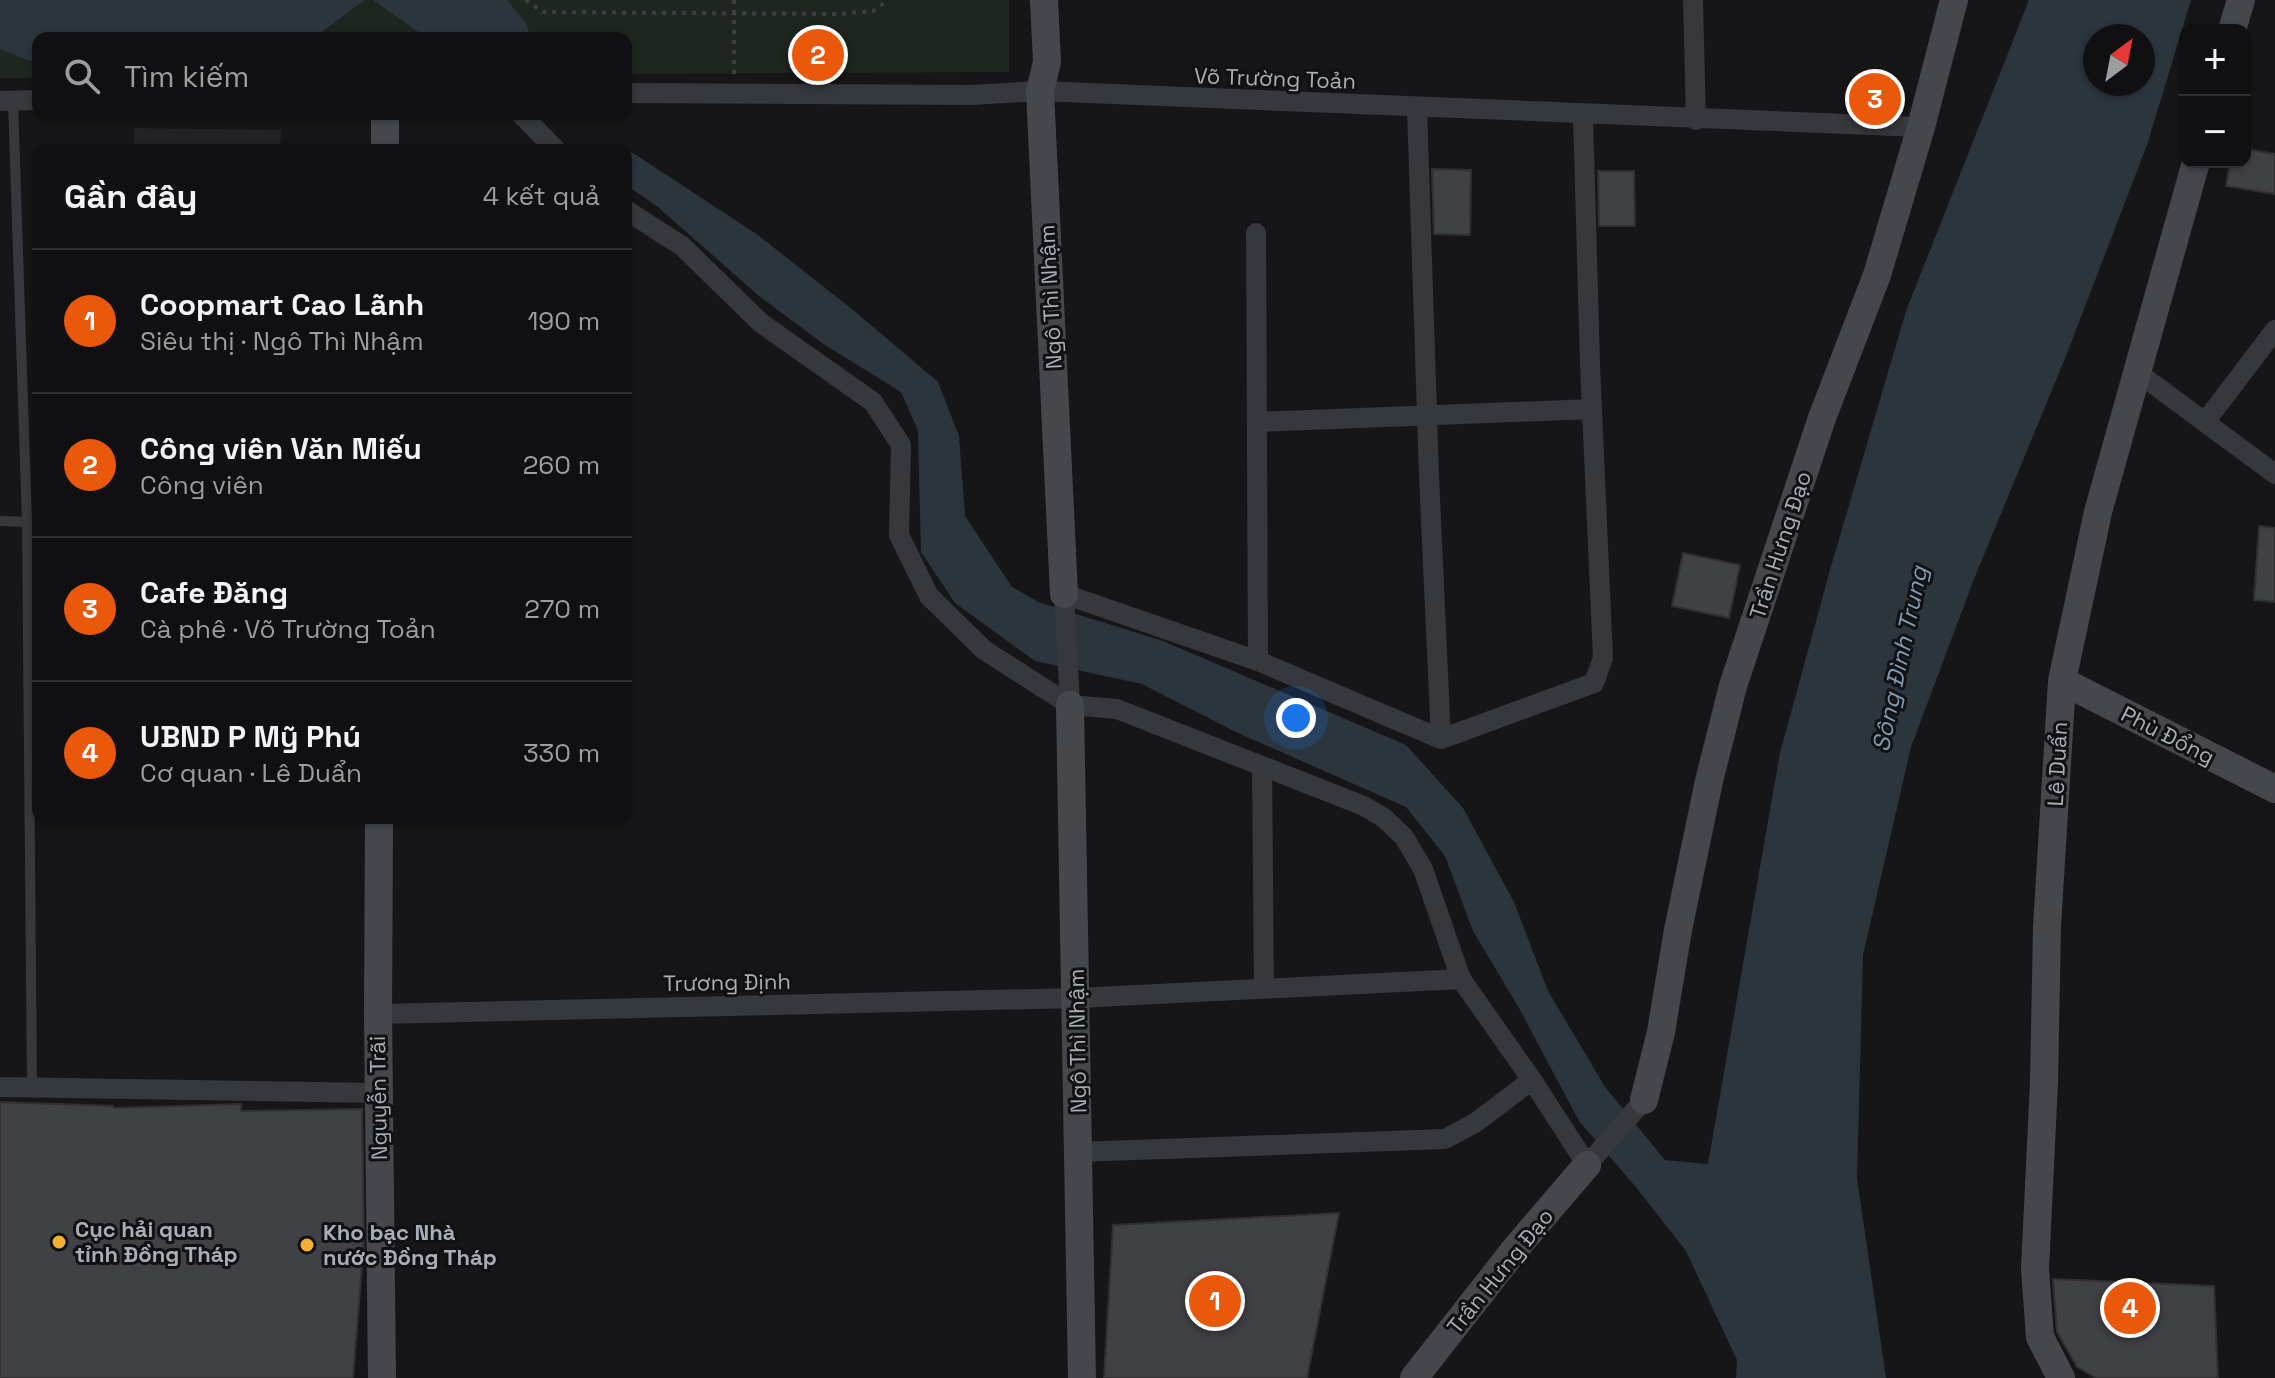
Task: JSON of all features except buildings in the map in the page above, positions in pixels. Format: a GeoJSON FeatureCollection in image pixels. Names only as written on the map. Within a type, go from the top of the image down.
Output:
{"type":"FeatureCollection","features":[{"type":"Feature","properties":{"kind":"street","name":"Ngô Thì Nhậm"},"geometry":{"type":"LineString","coordinates":[[1044,0],[1047,62],[1040,91],[1064,594]]}},
{"type":"Feature","properties":{"kind":"street"},"geometry":{"type":"LineString","coordinates":[[1693,0],[1696,120]]}},
{"type":"Feature","properties":{"kind":"street","name":"Trần Hưng Đạo"},"geometry":{"type":"LineString","coordinates":[[1644,1100],[1661,1032],[1678,930],[1709,781],[1733,686],[1822,418],[1877,275],[1921,127],[1954,0]]}},
{"type":"Feature","properties":{"kind":"street"},"geometry":{"type":"LineString","coordinates":[[2234,24],[2241,0]]}},
{"type":"Feature","properties":{"kind":"street","name":"Võ Trường Toản"},"geometry":{"type":"LineString","coordinates":[[632,93],[971,95],[1040,91],[1921,127]]}},
{"type":"Feature","properties":{"kind":"street"},"geometry":{"type":"LineString","coordinates":[[7,101],[32,100]]}},
{"type":"Feature","properties":{"kind":"street"},"geometry":{"type":"LineString","coordinates":[[1417,108],[1441,739]]}},
{"type":"Feature","properties":{"kind":"street"},"geometry":{"type":"LineString","coordinates":[[1070,705],[1064,594],[1258,661],[1441,739],[1594,683],[1603,658],[1583,115]]}},
{"type":"Feature","properties":{"kind":"street"},"geometry":{"type":"LineString","coordinates":[[385,120],[385,144]]}},
{"type":"Feature","properties":{"kind":"street"},"geometry":{"type":"LineString","coordinates":[[527,120],[550,144]]}},
{"type":"Feature","properties":{"kind":"street","name":"Lê Duẩn"},"geometry":{"type":"LineString","coordinates":[[2061,1378],[2040,1337],[2035,1269],[2044,1082],[2047,927],[2062,681],[2098,512],[2194,168]]}},
{"type":"Feature","properties":{"kind":"street"},"geometry":{"type":"LineString","coordinates":[[632,214],[682,246],[761,323],[873,402],[901,445],[899,535],[929,596],[984,650],[1070,705],[1117,709],[1364,806],[1384,818],[1404,837],[1423,869],[1461,979],[1587,1165],[1644,1100]]}},
{"type":"Feature","properties":{"kind":"street"},"geometry":{"type":"LineString","coordinates":[[1256,233],[1258,661]]}},
{"type":"Feature","properties":{"kind":"street"},"geometry":{"type":"LineString","coordinates":[[2205,422],[2275,330]]}},
{"type":"Feature","properties":{"kind":"street"},"geometry":{"type":"LineString","coordinates":[[2137,372],[2275,474]]}},
{"type":"Feature","properties":{"kind":"street"},"geometry":{"type":"LineString","coordinates":[[1257,422],[1592,409]]}},
{"type":"Feature","properties":{"kind":"street","name":"Phù Đổng"},"geometry":{"type":"LineString","coordinates":[[2062,681],[2275,789]]}},
{"type":"Feature","properties":{"kind":"street","name":"Ngô Thì Nhậm"},"geometry":{"type":"LineString","coordinates":[[1070,705],[1082,1378]]}},
{"type":"Feature","properties":{"kind":"street"},"geometry":{"type":"LineString","coordinates":[[1262,766],[1264,989]]}},
{"type":"Feature","properties":{"kind":"street","name":"Nguyễn Trãi"},"geometry":{"type":"LineString","coordinates":[[379,824],[378,1093],[382,1378]]}},
{"type":"Feature","properties":{"kind":"street","name":"Trương Định"},"geometry":{"type":"LineString","coordinates":[[378,1014],[1077,998],[1461,979]]}},
{"type":"Feature","properties":{"kind":"street"},"geometry":{"type":"LineString","coordinates":[[1078,1152],[1445,1139],[1475,1123],[1532,1080]]}},
{"type":"Feature","properties":{"kind":"street"},"geometry":{"type":"LineString","coordinates":[[0,1087],[378,1093]]}},
{"type":"Feature","properties":{"kind":"street","name":"Trần Hưng Đạo"},"geometry":{"type":"LineString","coordinates":[[1414,1378],[1516,1248],[1587,1165]]}},
{"type":"Feature","properties":{"kind":"lane"},"geometry":{"type":"LineString","coordinates":[[7,101],[27,522],[32,1087]]}},
{"type":"Feature","properties":{"kind":"lane"},"geometry":{"type":"LineString","coordinates":[[0,521],[27,522]]}},
{"type":"Feature","properties":{"kind":"path"},"geometry":{"type":"LineString","coordinates":[[526,0],[543,12],[734,14],[873,11],[888,0]]}},
{"type":"Feature","properties":{"kind":"path"},"geometry":{"type":"LineString","coordinates":[[734,0],[734,93]]}},
{"type":"Feature","properties":{"kind":"shaded area"},"geometry":{"type":"Polygon","coordinates":[[[0,0],[1009,0],[1009,72],[632,74],[632,32],[32,32],[32,78],[0,78],[0,0]]]}},
{"type":"Feature","properties":{"kind":"shaded area"},"geometry":{"type":"Polygon","coordinates":[[[134,128],[281,130],[280,144],[134,144],[134,128]]]}},
{"type":"Feature","properties":{"kind":"water"},"geometry":{"type":"Polygon","coordinates":[[[0,0],[365,0],[321,32],[32,32],[32,61],[0,49],[0,0]]]}},
{"type":"Feature","properties":{"kind":"water"},"geometry":{"type":"Polygon","coordinates":[[[373,0],[507,0],[526,23],[529,32],[418,32],[373,0]]]}},
{"type":"Feature","properties":{"kind":"water","name":"Sông Đình Trung"},"geometry":{"type":"Polygon","coordinates":[[[2029,0],[2191,0],[2184,24],[2179,24],[2179,40],[2147,145],[2066,356],[1974,579],[1911,747],[1863,955],[1857,1178],[1886,1378],[1736,1378],[1737,1360],[1686,1251],[1579,1121],[1519,1008],[1473,931],[1445,856],[1406,807],[1236,732],[1142,684],[1035,661],[955,603],[921,552],[918,431],[901,392],[825,345],[759,296],[658,207],[632,189],[632,153],[758,235],[938,382],[959,436],[965,516],[1012,587],[1038,602],[1163,641],[1406,745],[1463,808],[1514,902],[1548,991],[1605,1087],[1665,1160],[1708,1164],[1780,753],[1906,311],[2029,0]]]}},
{"type":"Feature","properties":{"kind":"place","name":"Công viên Văn Miếu"},"geometry":{"type":"Point","coordinates":[818,55]}},
{"type":"Feature","properties":{"kind":"place","name":"Cafe Đăng"},"geometry":{"type":"Point","coordinates":[1875,99]}},
{"type":"Feature","properties":{"kind":"place","name":"Cục hải quan tỉnh Đồng Tháp"},"geometry":{"type":"Point","coordinates":[59,1242]}},
{"type":"Feature","properties":{"kind":"place","name":"Kho bạc Nhà nước Đồng Tháp"},"geometry":{"type":"Point","coordinates":[307,1245]}},
{"type":"Feature","properties":{"kind":"place","name":"Coopmart Cao Lãnh"},"geometry":{"type":"Point","coordinates":[1215,1301]}},
{"type":"Feature","properties":{"kind":"place","name":"UBND P Mỹ Phú"},"geometry":{"type":"Point","coordinates":[2130,1308]}}]}
